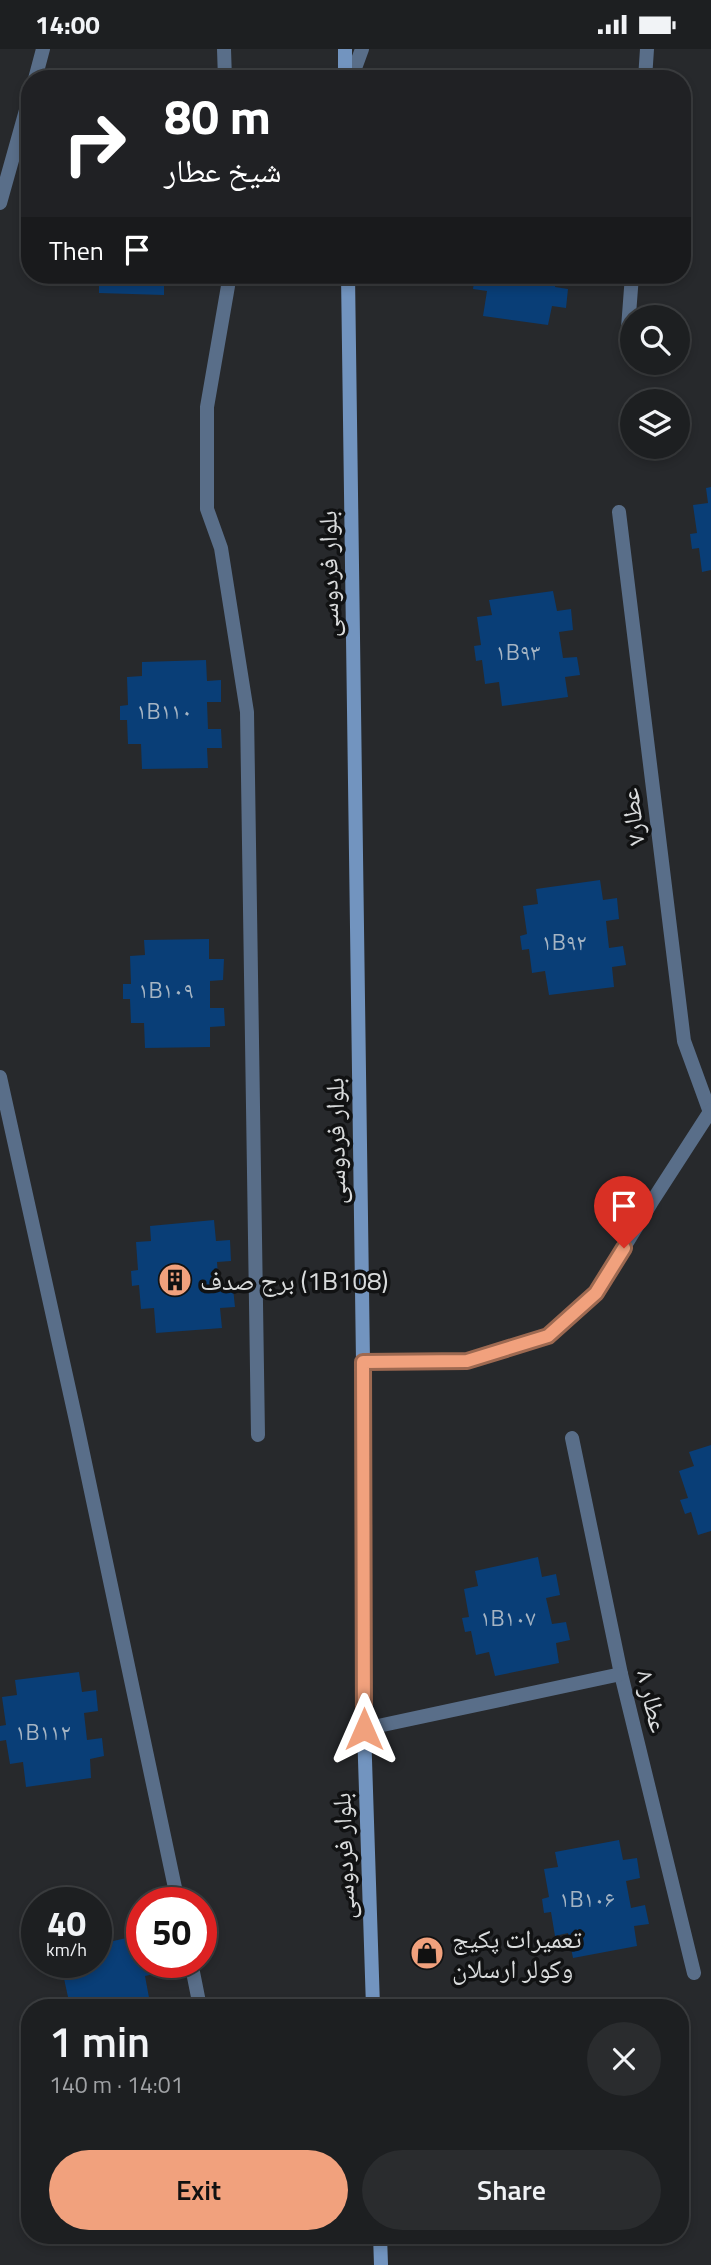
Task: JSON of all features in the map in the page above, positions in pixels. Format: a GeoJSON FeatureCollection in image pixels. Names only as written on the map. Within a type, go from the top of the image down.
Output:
{"type":"FeatureCollection","features":[{"type":"Feature","properties":{"kind":"main road"},"geometry":{"type":"LineString","coordinates":[[345,49],[347,70]]}},
{"type":"Feature","properties":{"kind":"main road","name":"بلوار فردوسی"},"geometry":{"type":"LineString","coordinates":[[348,284],[363,1362],[364,1729],[373,1999]]}},
{"type":"Feature","properties":{"kind":"main road"},"geometry":{"type":"LineString","coordinates":[[380,2244],[381,2265]]}},
{"type":"Feature","properties":{"kind":"street"},"geometry":{"type":"LineString","coordinates":[[37,70],[43,49]]}},
{"type":"Feature","properties":{"kind":"street"},"geometry":{"type":"LineString","coordinates":[[224,49],[225,70]]}},
{"type":"Feature","properties":{"kind":"street"},"geometry":{"type":"LineString","coordinates":[[352,70],[362,49]]}},
{"type":"Feature","properties":{"kind":"street"},"geometry":{"type":"LineString","coordinates":[[646,70],[647,49]]}},
{"type":"Feature","properties":{"kind":"street"},"geometry":{"type":"LineString","coordinates":[[0,203],[21,128]]}},
{"type":"Feature","properties":{"kind":"street"},"geometry":{"type":"LineString","coordinates":[[228,284],[207,407],[208,509],[221,548],[247,712],[258,1435]]}},
{"type":"Feature","properties":{"kind":"street"},"geometry":{"type":"LineString","coordinates":[[630,305],[631,284]]}},
{"type":"Feature","properties":{"kind":"street","name":"عطار۷"},"geometry":{"type":"LineString","coordinates":[[619,512],[684,1041],[711,1112]]}},
{"type":"Feature","properties":{"kind":"street"},"geometry":{"type":"LineString","coordinates":[[0,1077],[78,1425],[175,1887]]}},
{"type":"Feature","properties":{"kind":"street"},"geometry":{"type":"LineString","coordinates":[[363,1362],[467,1361],[548,1336],[596,1293],[711,1112]]}},
{"type":"Feature","properties":{"kind":"street","name":"عطار ۸"},"geometry":{"type":"LineString","coordinates":[[572,1438],[621,1674],[694,1973]]}},
{"type":"Feature","properties":{"kind":"street"},"geometry":{"type":"LineString","coordinates":[[364,1729],[621,1674]]}},
{"type":"Feature","properties":{"kind":"street"},"geometry":{"type":"LineString","coordinates":[[194,1978],[198,1999]]}},
{"type":"Feature","properties":{"kind":"building"},"geometry":{"type":"Polygon","coordinates":[[[99,284],[164,284],[164,295],[99,293],[99,284]]]}},
{"type":"Feature","properties":{"kind":"building"},"geometry":{"type":"Polygon","coordinates":[[[474,284],[555,284],[555,287],[568,289],[566,308],[552,306],[548,325],[483,316],[487,291],[473,289],[474,284]]]}},
{"type":"Feature","properties":{"kind":"building"},"geometry":{"type":"Polygon","coordinates":[[[711,487],[711,570],[702,572],[699,548],[692,549],[690,534],[697,533],[693,505],[708,503],[706,488],[711,487]]]}},
{"type":"Feature","properties":{"kind":"building"},"geometry":{"type":"Polygon","coordinates":[[[553,591],[557,611],[571,609],[573,630],[559,632],[563,658],[577,657],[580,675],[565,677],[568,697],[502,706],[499,682],[485,684],[482,660],[476,661],[474,646],[481,645],[477,617],[492,615],[489,600],[553,591]]]}},
{"type":"Feature","properties":{"kind":"building"},"geometry":{"type":"Polygon","coordinates":[[[206,660],[207,681],[221,680],[221,702],[207,702],[208,729],[221,729],[222,748],[207,748],[208,768],[142,769],[141,744],[128,744],[127,720],[120,720],[120,706],[128,705],[127,677],[142,676],[142,662],[206,660]]]}},
{"type":"Feature","properties":{"kind":"building"},"geometry":{"type":"Polygon","coordinates":[[[600,880],[603,900],[617,898],[619,919],[606,921],[609,948],[623,946],[626,965],[612,967],[614,987],[549,995],[545,971],[532,973],[529,949],[522,950],[520,936],[527,934],[523,906],[538,904],[536,889],[600,880]]]}},
{"type":"Feature","properties":{"kind":"building"},"geometry":{"type":"Polygon","coordinates":[[[209,939],[209,959],[224,959],[223,980],[210,981],[210,1008],[224,1008],[225,1026],[210,1027],[210,1047],[145,1048],[144,1023],[131,1023],[130,999],[123,999],[123,984],[131,984],[130,956],[145,955],[144,940],[209,939]]]}},
{"type":"Feature","properties":{"kind":"building","name":"برج صدف (1B108)"},"geometry":{"type":"Polygon","coordinates":[[[214,1220],[216,1241],[230,1240],[231,1261],[217,1262],[219,1289],[233,1288],[235,1307],[220,1308],[222,1328],[156,1333],[154,1308],[141,1309],[139,1285],[132,1286],[131,1271],[138,1270],[136,1242],[151,1241],[150,1226],[214,1220]]]}},
{"type":"Feature","properties":{"kind":"building"},"geometry":{"type":"Polygon","coordinates":[[[711,1445],[711,1531],[698,1535],[691,1512],[685,1514],[680,1500],[688,1498],[679,1471],[694,1466],[689,1452],[711,1445]]]}},
{"type":"Feature","properties":{"kind":"building"},"geometry":{"type":"Polygon","coordinates":[[[538,1557],[542,1577],[556,1574],[560,1595],[546,1598],[552,1624],[566,1622],[570,1640],[556,1643],[559,1663],[495,1676],[489,1652],[476,1655],[471,1631],[465,1632],[462,1618],[469,1617],[464,1589],[478,1586],[475,1571],[538,1557]]]}},
{"type":"Feature","properties":{"kind":"building"},"geometry":{"type":"Polygon","coordinates":[[[79,1672],[82,1692],[96,1690],[98,1711],[84,1713],[87,1740],[102,1738],[104,1756],[90,1759],[91,1778],[26,1787],[23,1762],[10,1764],[6,1740],[0,1741],[0,1726],[6,1725],[2,1697],[17,1695],[15,1680],[79,1672]]]}},
{"type":"Feature","properties":{"kind":"building"},"geometry":{"type":"Polygon","coordinates":[[[619,1840],[623,1860],[637,1858],[640,1878],[626,1881],[631,1908],[645,1905],[649,1924],[634,1926],[637,1946],[573,1958],[568,1933],[555,1936],[551,1912],[544,1913],[542,1899],[549,1897],[544,1869],[558,1867],[555,1852],[619,1840]]]}},
{"type":"Feature","properties":{"kind":"building"},"geometry":{"type":"Polygon","coordinates":[[[126,1938],[126,1978],[145,1978],[149,1999],[61,1999],[68,1997],[64,1978],[112,1978],[112,1941],[126,1938]]]}},
{"type":"Feature","properties":{"kind":"place","name":"برج صدف (1B108)"},"geometry":{"type":"Point","coordinates":[175,1280]}},
{"type":"Feature","properties":{"kind":"place","name":"تعمیرات پکیج وکولر ارسلان"},"geometry":{"type":"Point","coordinates":[427,1953]}},
{"type":"Feature","properties":{"kind":"route"},"geometry":{"type":"LineString","coordinates":[[364,1729],[363,1362],[467,1361],[548,1336],[596,1293],[624,1248]]}}]}
